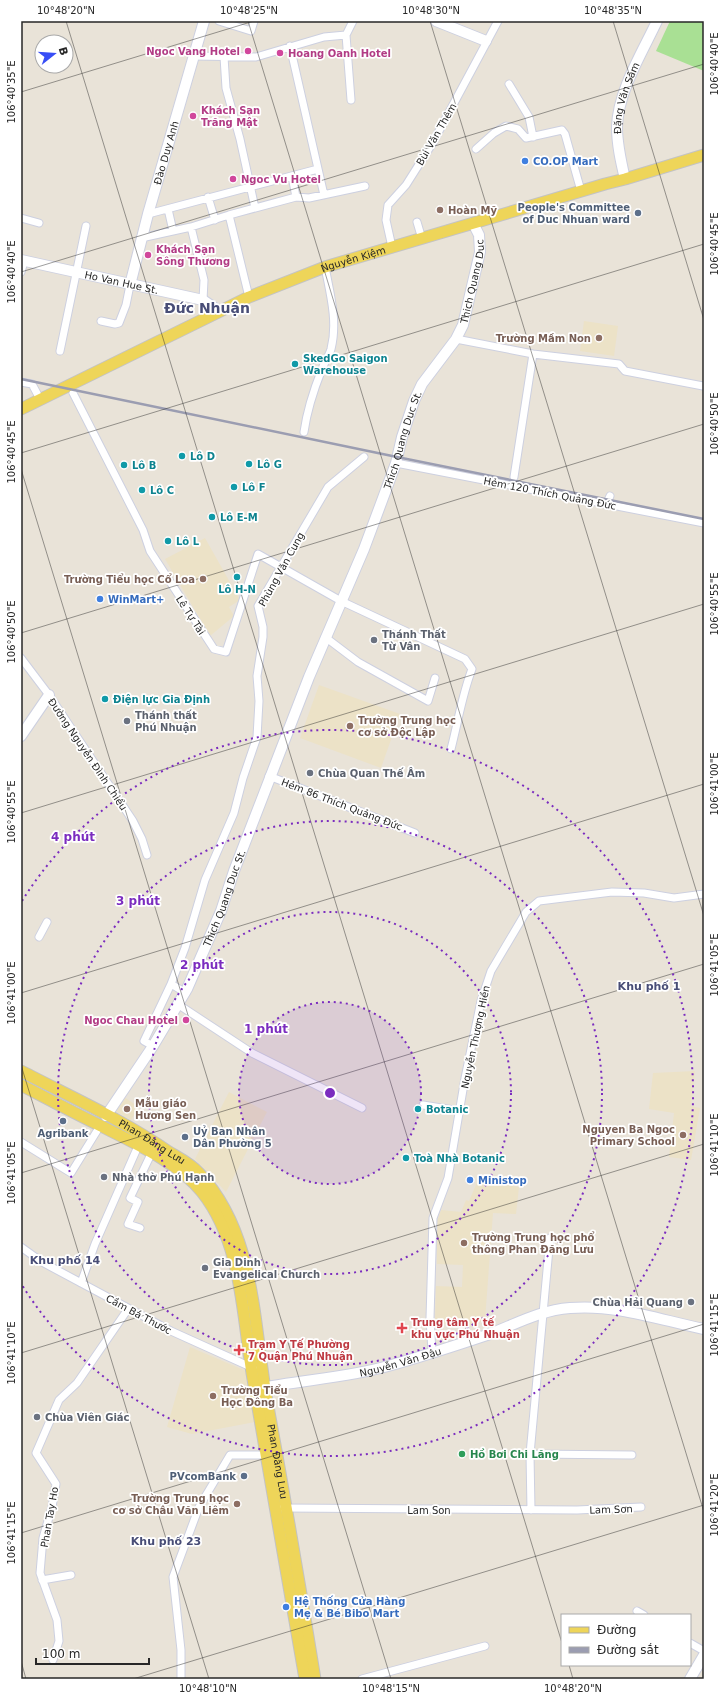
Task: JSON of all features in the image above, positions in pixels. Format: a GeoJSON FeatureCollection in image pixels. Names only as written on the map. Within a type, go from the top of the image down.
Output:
{"type":"FeatureCollection","features":[{"type":"Feature","properties":{"kind":"main road","name":"Nguyễn Kiệm"},"geometry":{"type":"LineString","coordinates":[[21,409],[249,297],[325,267],[625,179],[704,154]]}},
{"type":"Feature","properties":{"kind":"main road","name":"Phan Đăng Lưu"},"geometry":{"type":"LineString","coordinates":[[21,1071],[106,1116],[144,1134],[197,1171],[211,1187],[222,1203],[232,1222],[251,1286],[257,1367]]}},
{"type":"Feature","properties":{"kind":"main road","name":"Phan Đăng Lưu"},"geometry":{"type":"LineString","coordinates":[[21,1085],[100,1126],[139,1144],[187,1176],[202,1191],[222,1225],[240,1286],[257,1367],[268,1455],[282,1509],[305,1679]]}},
{"type":"Feature","properties":{"kind":"main road"},"geometry":{"type":"LineString","coordinates":[[100,1126],[106,1116]]}},
{"type":"Feature","properties":{"kind":"main road","name":"Phan Đăng Lưu"},"geometry":{"type":"LineString","coordinates":[[260,1388],[315,1679]]}},
{"type":"Feature","properties":{"kind":"street","name":"Đào Duy Anh"},"geometry":{"type":"LineString","coordinates":[[130,285],[141,238],[204,21]]}},
{"type":"Feature","properties":{"kind":"street"},"geometry":{"type":"LineString","coordinates":[[219,21],[251,31],[254,21]]}},
{"type":"Feature","properties":{"kind":"street"},"geometry":{"type":"LineString","coordinates":[[351,100],[346,35],[353,21]]}},
{"type":"Feature","properties":{"kind":"street"},"geometry":{"type":"LineString","coordinates":[[436,21],[486,41]]}},
{"type":"Feature","properties":{"kind":"street","name":"Bùi Văn Thêm"},"geometry":{"type":"LineString","coordinates":[[392,247],[386,220],[388,205],[406,185],[432,144],[498,21]]}},
{"type":"Feature","properties":{"kind":"street","name":"Đặng Văn Sâm"},"geometry":{"type":"LineString","coordinates":[[625,179],[619,157],[617,127],[622,96],[657,21]]}},
{"type":"Feature","properties":{"kind":"street"},"geometry":{"type":"LineString","coordinates":[[194,56],[256,57],[324,37],[346,35]]}},
{"type":"Feature","properties":{"kind":"street"},"geometry":{"type":"LineString","coordinates":[[290,46],[324,195]]}},
{"type":"Feature","properties":{"kind":"street"},"geometry":{"type":"LineString","coordinates":[[224,57],[226,88],[240,139],[255,208]]}},
{"type":"Feature","properties":{"kind":"street"},"geometry":{"type":"LineString","coordinates":[[509,84],[529,117],[533,136]]}},
{"type":"Feature","properties":{"kind":"street"},"geometry":{"type":"LineString","coordinates":[[476,149],[490,136],[506,126],[518,129],[526,138],[562,130],[565,134],[581,191]]}},
{"type":"Feature","properties":{"kind":"street"},"geometry":{"type":"LineString","coordinates":[[148,214],[318,169]]}},
{"type":"Feature","properties":{"kind":"street"},"geometry":{"type":"LineString","coordinates":[[292,176],[296,197]]}},
{"type":"Feature","properties":{"kind":"street"},"geometry":{"type":"LineString","coordinates":[[141,238],[192,227],[229,215],[296,197],[310,198],[365,186]]}},
{"type":"Feature","properties":{"kind":"street"},"geometry":{"type":"LineString","coordinates":[[208,197],[215,220]]}},
{"type":"Feature","properties":{"kind":"street"},"geometry":{"type":"LineString","coordinates":[[168,209],[173,231]]}},
{"type":"Feature","properties":{"kind":"street"},"geometry":{"type":"LineString","coordinates":[[229,215],[249,297]]}},
{"type":"Feature","properties":{"kind":"street"},"geometry":{"type":"LineString","coordinates":[[21,218],[39,223]]}},
{"type":"Feature","properties":{"kind":"street"},"geometry":{"type":"LineString","coordinates":[[417,222],[422,239]]}},
{"type":"Feature","properties":{"kind":"street","name":"Thich Quang Duc"},"geometry":{"type":"LineString","coordinates":[[456,339],[463,325],[480,252],[479,235],[473,223]]}},
{"type":"Feature","properties":{"kind":"street"},"geometry":{"type":"LineString","coordinates":[[60,351],[86,226]]}},
{"type":"Feature","properties":{"kind":"street"},"geometry":{"type":"LineString","coordinates":[[192,227],[204,280],[203,300]]}},
{"type":"Feature","properties":{"kind":"street"},"geometry":{"type":"LineString","coordinates":[[21,272],[22,261]]}},
{"type":"Feature","properties":{"kind":"street","name":"Ho Van Hue St."},"geometry":{"type":"LineString","coordinates":[[22,261],[203,300],[219,312]]}},
{"type":"Feature","properties":{"kind":"street"},"geometry":{"type":"LineString","coordinates":[[304,432],[307,415],[322,369],[331,350],[333,319],[325,267]]}},
{"type":"Feature","properties":{"kind":"street"},"geometry":{"type":"LineString","coordinates":[[101,321],[115,324],[119,323],[126,305],[130,285]]}},
{"type":"Feature","properties":{"kind":"street"},"geometry":{"type":"LineString","coordinates":[[456,339],[533,354],[618,364],[625,371],[703,386]]}},
{"type":"Feature","properties":{"kind":"street","name":"Thich Quang Duc St."},"geometry":{"type":"LineString","coordinates":[[341,601],[364,549],[396,463],[402,437],[414,401],[422,384],[456,339]]}},
{"type":"Feature","properties":{"kind":"street"},"geometry":{"type":"LineString","coordinates":[[514,477],[533,354]]}},
{"type":"Feature","properties":{"kind":"street"},"geometry":{"type":"LineString","coordinates":[[21,382],[32,384],[40,400]]}},
{"type":"Feature","properties":{"kind":"street","name":"Lê Tự Tài"},"geometry":{"type":"LineString","coordinates":[[73,393],[143,530],[150,551],[214,648],[226,652],[258,554],[341,601],[465,659],[472,669],[463,692],[451,750]]}},
{"type":"Feature","properties":{"kind":"street","name":"Phùng Văn Cung"},"geometry":{"type":"LineString","coordinates":[[153,1046],[144,1041],[171,984],[185,948],[205,880],[234,813],[243,778],[257,737],[259,701],[257,676],[264,637],[258,606],[328,487],[364,457]]}},
{"type":"Feature","properties":{"kind":"street","name":"Hẻm 120 Thích Quảng Đức"},"geometry":{"type":"LineString","coordinates":[[396,463],[704,523]]}},
{"type":"Feature","properties":{"kind":"street"},"geometry":{"type":"LineString","coordinates":[[606,505],[610,496]]}},
{"type":"Feature","properties":{"kind":"street"},"geometry":{"type":"LineString","coordinates":[[269,776],[341,601]]}},
{"type":"Feature","properties":{"kind":"street"},"geometry":{"type":"LineString","coordinates":[[325,637],[358,662],[428,701],[436,678]]}},
{"type":"Feature","properties":{"kind":"street","name":"Đường Nguyễn Đình Chiểu"},"geometry":{"type":"LineString","coordinates":[[21,658],[50,696],[133,821],[142,839],[147,855]]}},
{"type":"Feature","properties":{"kind":"street"},"geometry":{"type":"LineString","coordinates":[[21,736],[50,696]]}},
{"type":"Feature","properties":{"kind":"street","name":"Thich Quang Duc St."},"geometry":{"type":"LineString","coordinates":[[106,1116],[153,1046],[186,993],[221,911],[269,776]]}},
{"type":"Feature","properties":{"kind":"street","name":"Hẻm 86 Thích Quảng Đức"},"geometry":{"type":"LineString","coordinates":[[269,776],[415,832]]}},
{"type":"Feature","properties":{"kind":"street","name":"Nguyễn Thượng Hiền"},"geometry":{"type":"LineString","coordinates":[[432,1352],[430,1318],[433,1218],[448,1178],[481,1001],[490,971],[526,912],[539,901],[612,892],[644,893],[674,898],[704,894]]}},
{"type":"Feature","properties":{"kind":"street"},"geometry":{"type":"LineString","coordinates":[[39,937],[47,922]]}},
{"type":"Feature","properties":{"kind":"street"},"geometry":{"type":"LineString","coordinates":[[171,984],[186,993]]}},
{"type":"Feature","properties":{"kind":"street"},"geometry":{"type":"LineString","coordinates":[[179,1005],[252,1053],[362,1108]]}},
{"type":"Feature","properties":{"kind":"street"},"geometry":{"type":"LineString","coordinates":[[159,1010],[171,1017]]}},
{"type":"Feature","properties":{"kind":"street"},"geometry":{"type":"LineString","coordinates":[[423,1105],[460,1111]]}},
{"type":"Feature","properties":{"kind":"street"},"geometry":{"type":"LineString","coordinates":[[21,1142],[71,1172],[100,1126]]}},
{"type":"Feature","properties":{"kind":"street"},"geometry":{"type":"LineString","coordinates":[[80,1284],[95,1244],[139,1144]]}},
{"type":"Feature","properties":{"kind":"street"},"geometry":{"type":"LineString","coordinates":[[140,1228],[128,1224],[138,1202],[130,1198],[152,1152]]}},
{"type":"Feature","properties":{"kind":"street"},"geometry":{"type":"LineString","coordinates":[[531,1510],[530,1454],[550,1238]]}},
{"type":"Feature","properties":{"kind":"street","name":"Cầm Bá Thước"},"geometry":{"type":"LineString","coordinates":[[21,1247],[42,1262],[80,1284],[171,1331],[257,1367]]}},
{"type":"Feature","properties":{"kind":"street","name":"Nguyễn Văn Đậu"},"geometry":{"type":"LineString","coordinates":[[260,1388],[367,1371],[487,1335],[542,1313],[570,1308],[619,1310],[704,1329]]}},
{"type":"Feature","properties":{"kind":"street","name":"Phan Tay Ho"},"geometry":{"type":"LineString","coordinates":[[53,1660],[59,1641],[57,1620],[40,1573],[44,1538],[56,1484],[36,1454],[59,1400],[77,1384],[128,1309]]}},
{"type":"Feature","properties":{"kind":"street"},"geometry":{"type":"LineString","coordinates":[[530,1454],[632,1455]]}},
{"type":"Feature","properties":{"kind":"street"},"geometry":{"type":"LineString","coordinates":[[181,1679],[181,1650],[173,1577],[199,1508],[230,1455],[268,1455]]}},
{"type":"Feature","properties":{"kind":"street","name":"Lam Son"},"geometry":{"type":"LineString","coordinates":[[282,1509],[531,1510],[641,1507]]}},
{"type":"Feature","properties":{"kind":"street"},"geometry":{"type":"LineString","coordinates":[[42,1580],[70,1575]]}},
{"type":"Feature","properties":{"kind":"street"},"geometry":{"type":"LineString","coordinates":[[637,1611],[642,1614]]}},
{"type":"Feature","properties":{"kind":"street"},"geometry":{"type":"LineString","coordinates":[[691,1644],[704,1651]]}},
{"type":"Feature","properties":{"kind":"street"},"geometry":{"type":"LineString","coordinates":[[362,1679],[485,1646]]}},
{"type":"Feature","properties":{"kind":"street"},"geometry":{"type":"LineString","coordinates":[[690,1679],[704,1654]]}},
{"type":"Feature","properties":{"kind":"shaded area","name":"Trường Mầm Non"},"geometry":{"type":"Polygon","coordinates":[[[584,321],[618,326],[614,356],[580,351],[584,321]]]}},
{"type":"Feature","properties":{"kind":"shaded area","name":"Trường Tiểu học Cổ Loa"},"geometry":{"type":"Polygon","coordinates":[[[205,538],[240,600],[229,607],[234,616],[210,636],[165,559],[205,538]]]}},
{"type":"Feature","properties":{"kind":"shaded area","name":"Trường Trung học cơ sở Độc Lập"},"geometry":{"type":"Polygon","coordinates":[[[319,685],[400,714],[381,768],[300,738],[319,685]]]}},
{"type":"Feature","properties":{"kind":"shaded area","name":"Nguyen Ba Ngoc Primary School"},"geometry":{"type":"Polygon","coordinates":[[[695,1071],[691,1106],[700,1108],[691,1160],[669,1157],[674,1113],[649,1109],[653,1073],[695,1071]]]}},
{"type":"Feature","properties":{"kind":"shaded area"},"geometry":{"type":"Polygon","coordinates":[[[229,1092],[267,1112],[226,1192],[195,1159],[229,1092]]]}},
{"type":"Feature","properties":{"kind":"shaded area","name":"Mẫu giáo Hương Sen"},"geometry":{"type":"Polygon","coordinates":[[[124,1097],[139,1107],[131,1120],[115,1111],[124,1097]]]}},
{"type":"Feature","properties":{"kind":"shaded area","name":"Trường Trung học phổ thông Phan Đăng Lưu"},"geometry":{"type":"Polygon","coordinates":[[[478,1180],[519,1187],[516,1214],[493,1213],[485,1320],[470,1326],[435,1323],[436,1286],[462,1287],[463,1265],[437,1264],[437,1221],[441,1210],[461,1212],[466,1200],[469,1201],[478,1180]]]}},
{"type":"Feature","properties":{"kind":"shaded area","name":"Trường Tiểu Học Đông Ba"},"geometry":{"type":"Polygon","coordinates":[[[190,1347],[246,1371],[255,1422],[192,1434],[167,1427],[190,1347]]]}},
{"type":"Feature","properties":{"kind":"green space"},"geometry":{"type":"Polygon","coordinates":[[[670,21],[704,21],[704,71],[656,51],[670,21]]]}},
{"type":"Feature","properties":{"kind":"railway"},"geometry":{"type":"LineString","coordinates":[[21,379],[704,519]]}},
{"type":"Feature","properties":{"kind":"place","name":"Ngoc Vang Hotel"},"geometry":{"type":"Point","coordinates":[248,51]}},
{"type":"Feature","properties":{"kind":"place","name":"Hoang Oanh Hotel"},"geometry":{"type":"Point","coordinates":[280,53]}},
{"type":"Feature","properties":{"kind":"place","name":"Khách Sạn Trăng Mật"},"geometry":{"type":"Point","coordinates":[193,116]}},
{"type":"Feature","properties":{"kind":"place","name":"CO.OP Mart"},"geometry":{"type":"Point","coordinates":[525,161]}},
{"type":"Feature","properties":{"kind":"place","name":"Ngoc Vu Hotel"},"geometry":{"type":"Point","coordinates":[233,179]}},
{"type":"Feature","properties":{"kind":"place","name":"Hoàn Mỹ"},"geometry":{"type":"Point","coordinates":[440,210]}},
{"type":"Feature","properties":{"kind":"place","name":"People's Committee of Duc Nhuan ward"},"geometry":{"type":"Point","coordinates":[638,213]}},
{"type":"Feature","properties":{"kind":"place","name":"Khách Sạn Sông Thương"},"geometry":{"type":"Point","coordinates":[148,255]}},
{"type":"Feature","properties":{"kind":"place","name":"Trường Mầm Non"},"geometry":{"type":"Point","coordinates":[599,338]}},
{"type":"Feature","properties":{"kind":"place","name":"SkedGo Saigon Warehouse"},"geometry":{"type":"Point","coordinates":[295,364]}},
{"type":"Feature","properties":{"kind":"place","name":"Lô D"},"geometry":{"type":"Point","coordinates":[182,456]}},
{"type":"Feature","properties":{"kind":"place","name":"Lô G"},"geometry":{"type":"Point","coordinates":[249,464]}},
{"type":"Feature","properties":{"kind":"place","name":"Lô B"},"geometry":{"type":"Point","coordinates":[124,465]}},
{"type":"Feature","properties":{"kind":"place","name":"Lô F"},"geometry":{"type":"Point","coordinates":[234,487]}},
{"type":"Feature","properties":{"kind":"place","name":"Lô C"},"geometry":{"type":"Point","coordinates":[142,490]}},
{"type":"Feature","properties":{"kind":"place","name":"Lô E-M"},"geometry":{"type":"Point","coordinates":[212,517]}},
{"type":"Feature","properties":{"kind":"place","name":"Lô L"},"geometry":{"type":"Point","coordinates":[168,541]}},
{"type":"Feature","properties":{"kind":"place","name":"Lô H-N"},"geometry":{"type":"Point","coordinates":[237,577]}},
{"type":"Feature","properties":{"kind":"place","name":"Trường Tiểu học Cổ Loa"},"geometry":{"type":"Point","coordinates":[203,579]}},
{"type":"Feature","properties":{"kind":"place","name":"WinMart+"},"geometry":{"type":"Point","coordinates":[100,599]}},
{"type":"Feature","properties":{"kind":"place","name":"Thánh Thất Từ Vân"},"geometry":{"type":"Point","coordinates":[374,640]}},
{"type":"Feature","properties":{"kind":"place","name":"Điện lực Gia Định"},"geometry":{"type":"Point","coordinates":[105,699]}},
{"type":"Feature","properties":{"kind":"place","name":"Thánh thất Phú Nhuận"},"geometry":{"type":"Point","coordinates":[127,721]}},
{"type":"Feature","properties":{"kind":"place","name":"Trường Trung học cơ sở Độc Lập"},"geometry":{"type":"Point","coordinates":[350,726]}},
{"type":"Feature","properties":{"kind":"place","name":"Chùa Quan Thế Âm"},"geometry":{"type":"Point","coordinates":[310,773]}},
{"type":"Feature","properties":{"kind":"place","name":"Ngoc Chau Hotel"},"geometry":{"type":"Point","coordinates":[186,1020]}},
{"type":"Feature","properties":{"kind":"place","name":"Mẫu giáo Hương Sen"},"geometry":{"type":"Point","coordinates":[127,1109]}},
{"type":"Feature","properties":{"kind":"place","name":"Botanic"},"geometry":{"type":"Point","coordinates":[418,1109]}},
{"type":"Feature","properties":{"kind":"place","name":"Agribank"},"geometry":{"type":"Point","coordinates":[63,1121]}},
{"type":"Feature","properties":{"kind":"place","name":"Nguyen Ba Ngoc Primary School"},"geometry":{"type":"Point","coordinates":[683,1135]}},
{"type":"Feature","properties":{"kind":"place","name":"Uỷ Ban Nhân Dân Phường 5"},"geometry":{"type":"Point","coordinates":[185,1137]}},
{"type":"Feature","properties":{"kind":"place","name":"Toà Nhà Botanic"},"geometry":{"type":"Point","coordinates":[406,1158]}},
{"type":"Feature","properties":{"kind":"place","name":"Nhà thờ Phú Hạnh"},"geometry":{"type":"Point","coordinates":[104,1177]}},
{"type":"Feature","properties":{"kind":"place","name":"Ministop"},"geometry":{"type":"Point","coordinates":[470,1180]}},
{"type":"Feature","properties":{"kind":"place","name":"Trường Trung học phổ thông Phan Đăng Lưu"},"geometry":{"type":"Point","coordinates":[464,1243]}},
{"type":"Feature","properties":{"kind":"place","name":"Gia Dinh Evangelical Church"},"geometry":{"type":"Point","coordinates":[205,1268]}},
{"type":"Feature","properties":{"kind":"place","name":"Chùa Hải Quang"},"geometry":{"type":"Point","coordinates":[691,1302]}},
{"type":"Feature","properties":{"kind":"place","name":"Trung tâm Y tế khu vực Phú Nhuận"},"geometry":{"type":"Point","coordinates":[402,1328]}},
{"type":"Feature","properties":{"kind":"place","name":"Trạm Y Tế Phường 7 Quận Phú Nhuận"},"geometry":{"type":"Point","coordinates":[239,1350]}},
{"type":"Feature","properties":{"kind":"place","name":"Trường Tiểu Học Đông Ba"},"geometry":{"type":"Point","coordinates":[213,1396]}},
{"type":"Feature","properties":{"kind":"place","name":"Chùa Viên Giác"},"geometry":{"type":"Point","coordinates":[37,1417]}},
{"type":"Feature","properties":{"kind":"place","name":"Hồ Bơi Chi Lăng"},"geometry":{"type":"Point","coordinates":[462,1454]}},
{"type":"Feature","properties":{"kind":"place","name":"PVcomBank"},"geometry":{"type":"Point","coordinates":[244,1476]}},
{"type":"Feature","properties":{"kind":"place","name":"Trường Trung học cơ sở Châu Văn Liêm"},"geometry":{"type":"Point","coordinates":[237,1504]}},
{"type":"Feature","properties":{"kind":"place","name":"Hệ Thống Cửa Hàng Mẹ & Bé Bibo Mart"},"geometry":{"type":"Point","coordinates":[286,1607]}},
{"type":"Feature","properties":{"kind":"district","name":"Đức Nhuận"},"geometry":{"type":"Point","coordinates":[207,308]}},
{"type":"Feature","properties":{"kind":"district","name":"Khu phố 1"},"geometry":{"type":"Point","coordinates":[649,986]}},
{"type":"Feature","properties":{"kind":"district","name":"Khu phố 14"},"geometry":{"type":"Point","coordinates":[65,1260]}},
{"type":"Feature","properties":{"kind":"district","name":"Khu phố 23"},"geometry":{"type":"Point","coordinates":[166,1541]}}]}
